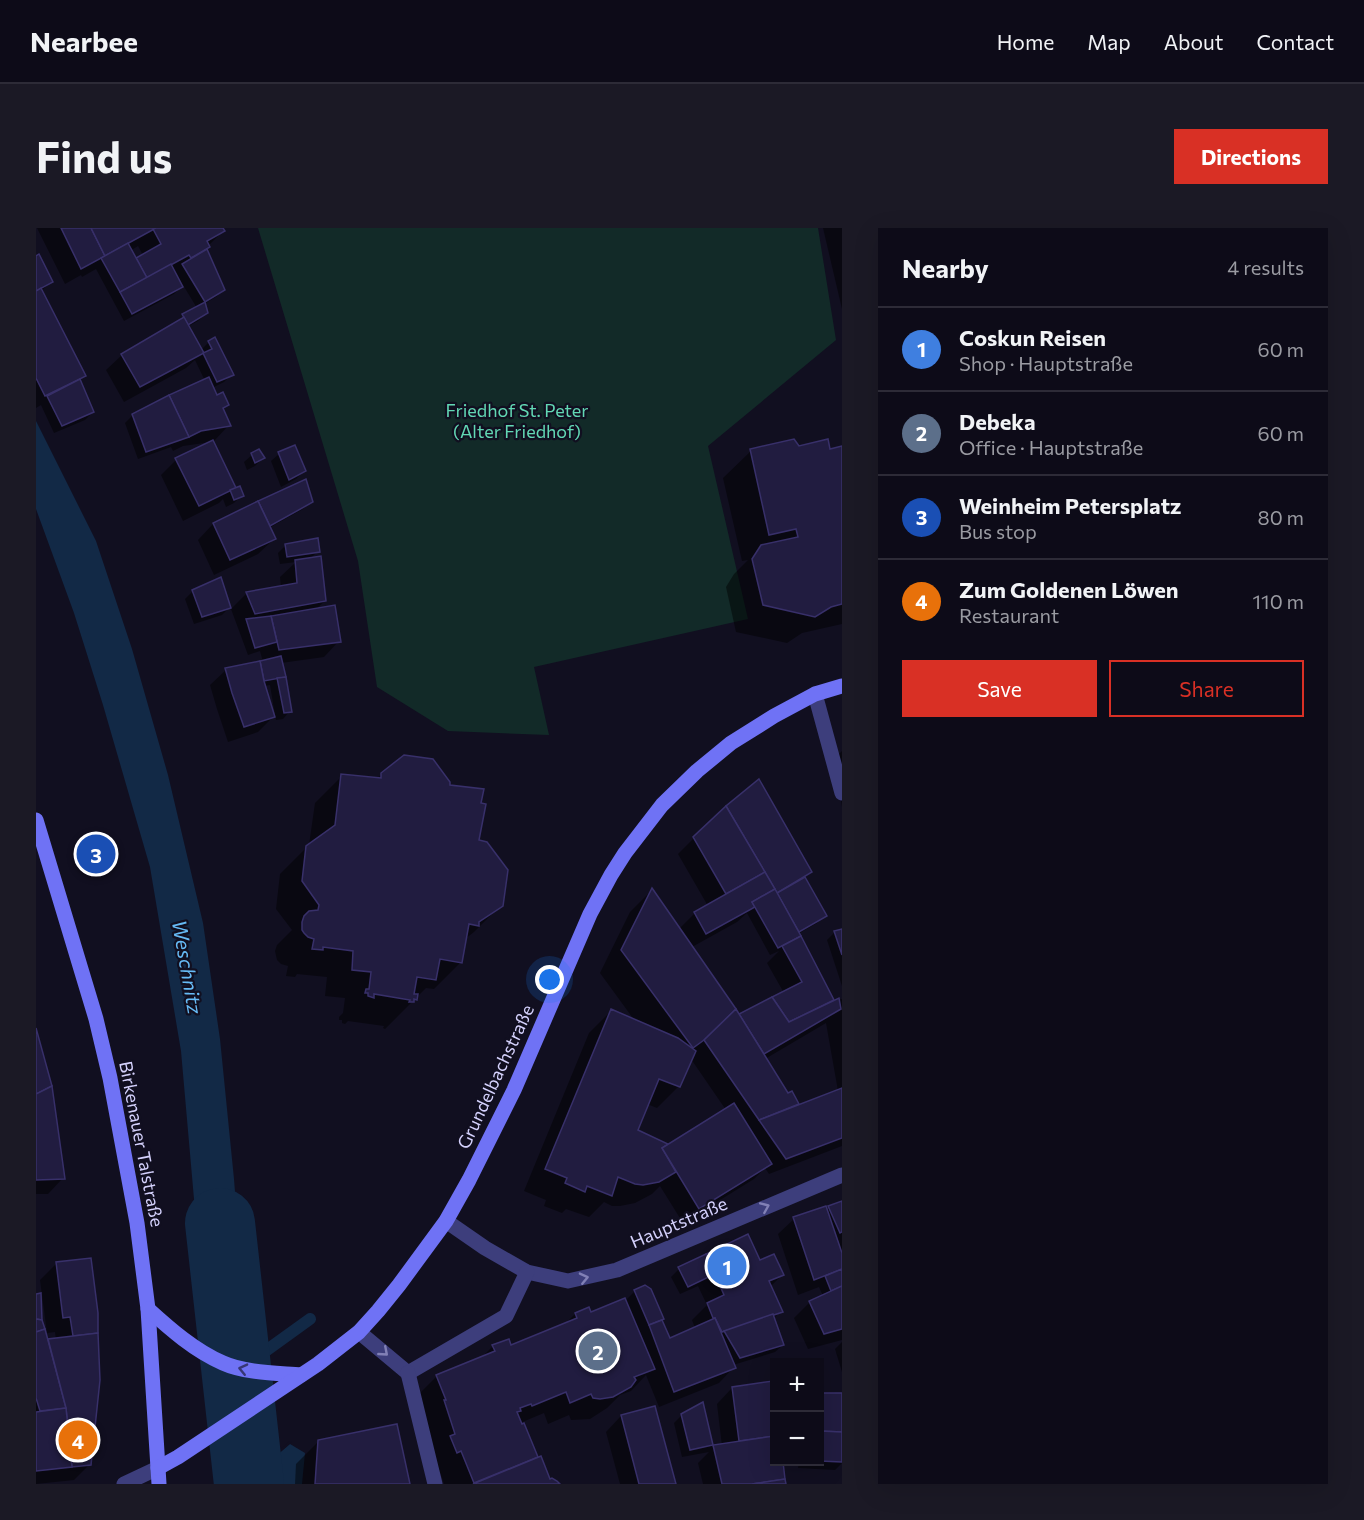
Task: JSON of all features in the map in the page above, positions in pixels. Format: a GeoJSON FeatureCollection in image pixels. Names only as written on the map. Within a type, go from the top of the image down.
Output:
{"type":"FeatureCollection","features":[{"type":"Feature","properties":{"kind":"main road","name":"Grundelbachstraße"},"geometry":{"type":"LineString","coordinates":[[158,1468],[318,1364],[360,1332],[446,1221],[469,1180],[514,1090],[590,914],[625,853],[662,805],[697,771],[731,743],[814,694],[842,686]]}},
{"type":"Feature","properties":{"kind":"main road","name":"Birkenauer Talstraße"},"geometry":{"type":"LineString","coordinates":[[36,820],[96,1019],[108,1068],[137,1222],[148,1309],[159,1484]]}},
{"type":"Feature","properties":{"kind":"main road"},"geometry":{"type":"LineString","coordinates":[[148,1309],[199,1350],[224,1364],[258,1372],[301,1375]]}},
{"type":"Feature","properties":{"kind":"street"},"geometry":{"type":"LineString","coordinates":[[814,694],[842,793]]}},
{"type":"Feature","properties":{"kind":"street","name":"Hauptstraße"},"geometry":{"type":"LineString","coordinates":[[446,1221],[485,1248],[527,1272],[568,1281],[617,1270],[842,1175]]}},
{"type":"Feature","properties":{"kind":"street"},"geometry":{"type":"LineString","coordinates":[[408,1373],[506,1316],[527,1272]]}},
{"type":"Feature","properties":{"kind":"street"},"geometry":{"type":"LineString","coordinates":[[360,1332],[408,1373],[435,1484]]}},
{"type":"Feature","properties":{"kind":"street"},"geometry":{"type":"LineString","coordinates":[[124,1484],[158,1468]]}},
{"type":"Feature","properties":{"kind":"green space","name":"Friedhof St. Peter (Alter Friedhof)"},"geometry":{"type":"Polygon","coordinates":[[[258,228],[818,228],[836,340],[708,446],[748,619],[534,667],[549,735],[448,731],[377,687],[358,561],[258,228]]]}},
{"type":"Feature","properties":{"kind":"water"},"geometry":{"type":"Polygon","coordinates":[[[36,421],[96,541],[132,649],[168,775],[203,923],[220,1039],[245,1323],[208,1316],[202,1305],[181,1051],[150,867],[74,613],[36,509],[36,421]]]}},
{"type":"Feature","properties":{"kind":"water"},"geometry":{"type":"Polygon","coordinates":[[[290,1444],[305,1453],[302,1484],[243,1484],[290,1444]]]}},
{"type":"Feature","properties":{"kind":"pier"},"geometry":{"type":"Polygon","coordinates":[[[199,1299],[208,1316],[247,1324],[244,1326],[206,1319],[199,1306],[199,1299]]]}},
{"type":"Feature","properties":{"kind":"pier"},"geometry":{"type":"Polygon","coordinates":[[[290,1441],[292,1442],[243,1484],[240,1484],[290,1441]]]}},
{"type":"Feature","properties":{"kind":"building"},"geometry":{"type":"Polygon","coordinates":[[[61,228],[91,228],[105,256],[81,269],[61,228]]]}},
{"type":"Feature","properties":{"kind":"building"},"geometry":{"type":"Polygon","coordinates":[[[91,228],[156,228],[105,256],[91,228]]]}},
{"type":"Feature","properties":{"kind":"building"},"geometry":{"type":"Polygon","coordinates":[[[223,228],[225,231],[207,241],[210,247],[191,258],[189,255],[147,278],[136,258],[161,244],[153,229],[223,228]]]}},
{"type":"Feature","properties":{"kind":"building"},"geometry":{"type":"Polygon","coordinates":[[[128,243],[147,278],[120,292],[101,258],[128,243]]]}},
{"type":"Feature","properties":{"kind":"building"},"geometry":{"type":"Polygon","coordinates":[[[207,249],[225,290],[205,302],[182,264],[207,249]]]}},
{"type":"Feature","properties":{"kind":"building"},"geometry":{"type":"Polygon","coordinates":[[[39,254],[53,282],[36,291],[36,256],[39,254]]]}},
{"type":"Feature","properties":{"kind":"building"},"geometry":{"type":"Polygon","coordinates":[[[171,264],[183,287],[132,314],[120,292],[171,264]]]}},
{"type":"Feature","properties":{"kind":"building"},"geometry":{"type":"Polygon","coordinates":[[[41,288],[86,376],[45,396],[36,378],[36,291],[41,288]]]}},
{"type":"Feature","properties":{"kind":"building"},"geometry":{"type":"Polygon","coordinates":[[[205,302],[208,313],[188,325],[182,314],[205,302]]]}},
{"type":"Feature","properties":{"kind":"building"},"geometry":{"type":"Polygon","coordinates":[[[184,317],[204,353],[140,387],[121,354],[184,317]]]}},
{"type":"Feature","properties":{"kind":"building"},"geometry":{"type":"Polygon","coordinates":[[[215,337],[234,375],[217,382],[203,353],[212,349],[208,341],[215,337]]]}},
{"type":"Feature","properties":{"kind":"building"},"geometry":{"type":"Polygon","coordinates":[[[209,377],[217,395],[223,392],[229,405],[223,408],[231,426],[201,431],[189,437],[169,395],[209,377]]]}},
{"type":"Feature","properties":{"kind":"building"},"geometry":{"type":"Polygon","coordinates":[[[80,379],[94,412],[62,426],[47,396],[80,379]]]}},
{"type":"Feature","properties":{"kind":"building"},"geometry":{"type":"Polygon","coordinates":[[[169,395],[189,437],[146,452],[132,414],[169,395]]]}},
{"type":"Feature","properties":{"kind":"building"},"geometry":{"type":"Polygon","coordinates":[[[794,439],[799,446],[828,439],[830,449],[842,446],[842,604],[831,607],[815,617],[763,605],[752,559],[761,545],[798,537],[796,529],[769,535],[750,449],[794,439]]]}},
{"type":"Feature","properties":{"kind":"building"},"geometry":{"type":"Polygon","coordinates":[[[213,440],[236,488],[199,506],[175,458],[213,440]]]}},
{"type":"Feature","properties":{"kind":"building"},"geometry":{"type":"Polygon","coordinates":[[[295,445],[306,471],[289,480],[278,452],[295,445]]]}},
{"type":"Feature","properties":{"kind":"building"},"geometry":{"type":"Polygon","coordinates":[[[259,449],[265,458],[255,463],[251,453],[259,449]]]}},
{"type":"Feature","properties":{"kind":"building"},"geometry":{"type":"Polygon","coordinates":[[[306,479],[313,502],[270,526],[258,501],[306,479]]]}},
{"type":"Feature","properties":{"kind":"building"},"geometry":{"type":"Polygon","coordinates":[[[240,486],[244,496],[234,500],[230,490],[240,486]]]}},
{"type":"Feature","properties":{"kind":"building"},"geometry":{"type":"Polygon","coordinates":[[[258,501],[276,539],[230,560],[213,523],[258,501]]]}},
{"type":"Feature","properties":{"kind":"building"},"geometry":{"type":"Polygon","coordinates":[[[318,538],[320,552],[287,557],[285,544],[318,538]]]}},
{"type":"Feature","properties":{"kind":"building"},"geometry":{"type":"Polygon","coordinates":[[[321,556],[326,601],[255,614],[246,592],[297,583],[295,560],[321,556]]]}},
{"type":"Feature","properties":{"kind":"building"},"geometry":{"type":"Polygon","coordinates":[[[221,577],[231,608],[202,617],[192,590],[221,577]]]}},
{"type":"Feature","properties":{"kind":"building"},"geometry":{"type":"Polygon","coordinates":[[[335,605],[341,642],[279,650],[271,616],[335,605]]]}},
{"type":"Feature","properties":{"kind":"building"},"geometry":{"type":"Polygon","coordinates":[[[271,616],[277,642],[255,648],[246,619],[271,616]]]}},
{"type":"Feature","properties":{"kind":"building"},"geometry":{"type":"Polygon","coordinates":[[[281,656],[286,677],[264,681],[260,661],[281,656]]]}},
{"type":"Feature","properties":{"kind":"building"},"geometry":{"type":"Polygon","coordinates":[[[260,661],[275,717],[244,727],[225,668],[260,661]]]}},
{"type":"Feature","properties":{"kind":"building"},"geometry":{"type":"Polygon","coordinates":[[[286,677],[292,712],[284,713],[277,678],[286,677]]]}},
{"type":"Feature","properties":{"kind":"building"},"geometry":{"type":"Polygon","coordinates":[[[404,755],[433,759],[450,785],[484,789],[481,803],[486,804],[479,840],[487,842],[508,870],[503,906],[479,922],[479,926],[469,924],[462,963],[440,959],[436,980],[417,977],[414,994],[418,994],[414,1002],[374,994],[374,998],[368,996],[368,993],[365,993],[366,989],[369,989],[371,972],[352,970],[353,951],[323,947],[323,950],[312,949],[314,939],[308,937],[302,930],[304,916],[309,911],[318,910],[319,905],[302,881],[306,846],[335,825],[341,774],[381,778],[381,773],[404,755]]]}},
{"type":"Feature","properties":{"kind":"building"},"geometry":{"type":"Polygon","coordinates":[[[759,779],[812,872],[777,893],[726,806],[759,779]]]}},
{"type":"Feature","properties":{"kind":"building"},"geometry":{"type":"Polygon","coordinates":[[[726,806],[765,872],[726,894],[693,837],[726,806]]]}},
{"type":"Feature","properties":{"kind":"building"},"geometry":{"type":"Polygon","coordinates":[[[765,872],[775,889],[752,902],[755,907],[706,934],[694,912],[765,872]]]}},
{"type":"Feature","properties":{"kind":"building"},"geometry":{"type":"Polygon","coordinates":[[[805,877],[827,916],[799,932],[777,893],[805,877]]]}},
{"type":"Feature","properties":{"kind":"building"},"geometry":{"type":"Polygon","coordinates":[[[652,888],[736,1009],[693,1048],[621,950],[652,888]]]}},
{"type":"Feature","properties":{"kind":"building"},"geometry":{"type":"Polygon","coordinates":[[[775,889],[801,936],[778,948],[752,902],[775,889]]]}},
{"type":"Feature","properties":{"kind":"building"},"geometry":{"type":"Polygon","coordinates":[[[842,929],[842,955],[834,931],[842,929]]]}},
{"type":"Feature","properties":{"kind":"building"},"geometry":{"type":"Polygon","coordinates":[[[801,936],[834,1000],[789,1022],[772,997],[802,982],[782,946],[801,936]]]}},
{"type":"Feature","properties":{"kind":"building"},"geometry":{"type":"Polygon","coordinates":[[[772,997],[789,1022],[839,998],[841,1009],[764,1054],[739,1014],[772,997]]]}},
{"type":"Feature","properties":{"kind":"building"},"geometry":{"type":"Polygon","coordinates":[[[611,1009],[678,1038],[696,1051],[680,1087],[659,1079],[638,1130],[668,1144],[662,1148],[676,1172],[659,1182],[643,1185],[618,1177],[612,1196],[587,1186],[585,1192],[565,1183],[567,1178],[545,1169],[611,1009]]]}},
{"type":"Feature","properties":{"kind":"building"},"geometry":{"type":"Polygon","coordinates":[[[736,1009],[788,1093],[792,1091],[799,1104],[759,1120],[704,1040],[736,1009]]]}},
{"type":"Feature","properties":{"kind":"building"},"geometry":{"type":"Polygon","coordinates":[[[36,1028],[52,1086],[36,1094],[36,1028]]]}},
{"type":"Feature","properties":{"kind":"building"},"geometry":{"type":"Polygon","coordinates":[[[52,1086],[65,1179],[36,1180],[36,1094],[52,1086]]]}},
{"type":"Feature","properties":{"kind":"building"},"geometry":{"type":"Polygon","coordinates":[[[842,1088],[842,1138],[786,1159],[759,1120],[842,1088]]]}},
{"type":"Feature","properties":{"kind":"building"},"geometry":{"type":"Polygon","coordinates":[[[734,1103],[772,1164],[699,1209],[662,1148],[734,1103]]]}},
{"type":"Feature","properties":{"kind":"building"},"geometry":{"type":"Polygon","coordinates":[[[842,1201],[842,1232],[840,1233],[828,1206],[842,1201]]]}},
{"type":"Feature","properties":{"kind":"building"},"geometry":{"type":"Polygon","coordinates":[[[826,1206],[842,1253],[842,1269],[814,1280],[793,1217],[826,1206]]]}},
{"type":"Feature","properties":{"kind":"building"},"geometry":{"type":"Polygon","coordinates":[[[748,1234],[760,1260],[774,1254],[784,1275],[769,1281],[783,1312],[722,1332],[707,1303],[724,1295],[706,1254],[748,1234]]]}},
{"type":"Feature","properties":{"kind":"building"},"geometry":{"type":"Polygon","coordinates":[[[706,1254],[715,1274],[688,1287],[678,1267],[706,1254]]]}},
{"type":"Feature","properties":{"kind":"building"},"geometry":{"type":"Polygon","coordinates":[[[91,1258],[98,1313],[98,1333],[73,1336],[70,1317],[63,1318],[56,1262],[91,1258]]]}},
{"type":"Feature","properties":{"kind":"building"},"geometry":{"type":"Polygon","coordinates":[[[842,1269],[842,1286],[831,1291],[825,1276],[842,1269]]]}},
{"type":"Feature","properties":{"kind":"building"},"geometry":{"type":"Polygon","coordinates":[[[645,1285],[651,1289],[664,1319],[649,1325],[634,1290],[645,1285]]]}},
{"type":"Feature","properties":{"kind":"building"},"geometry":{"type":"Polygon","coordinates":[[[842,1286],[842,1329],[824,1334],[809,1301],[842,1286]]]}},
{"type":"Feature","properties":{"kind":"building"},"geometry":{"type":"Polygon","coordinates":[[[41,1293],[42,1320],[36,1319],[36,1294],[41,1293]]]}},
{"type":"Feature","properties":{"kind":"building"},"geometry":{"type":"Polygon","coordinates":[[[625,1298],[655,1369],[634,1377],[636,1380],[631,1387],[613,1397],[600,1399],[593,1398],[591,1394],[570,1403],[566,1392],[532,1406],[531,1404],[520,1408],[521,1411],[517,1412],[538,1457],[474,1483],[461,1451],[457,1453],[450,1436],[455,1434],[444,1400],[446,1400],[436,1375],[495,1351],[492,1345],[509,1339],[511,1345],[577,1318],[575,1313],[589,1307],[591,1312],[625,1298]]]}},
{"type":"Feature","properties":{"kind":"building"},"geometry":{"type":"Polygon","coordinates":[[[773,1314],[784,1345],[740,1358],[724,1331],[773,1314]]]}},
{"type":"Feature","properties":{"kind":"building"},"geometry":{"type":"Polygon","coordinates":[[[715,1318],[736,1368],[674,1392],[649,1325],[662,1320],[670,1338],[715,1318]]]}},
{"type":"Feature","properties":{"kind":"building"},"geometry":{"type":"Polygon","coordinates":[[[36,1319],[42,1320],[45,1329],[36,1332],[36,1319]]]}},
{"type":"Feature","properties":{"kind":"building"},"geometry":{"type":"Polygon","coordinates":[[[45,1329],[66,1408],[40,1411],[36,1398],[36,1332],[45,1329]]]}},
{"type":"Feature","properties":{"kind":"building"},"geometry":{"type":"Polygon","coordinates":[[[98,1333],[100,1380],[91,1465],[72,1467],[66,1408],[48,1339],[98,1333]]]}},
{"type":"Feature","properties":{"kind":"building"},"geometry":{"type":"Polygon","coordinates":[[[770,1381],[770,1437],[739,1441],[732,1387],[770,1381]]]}},
{"type":"Feature","properties":{"kind":"building"},"geometry":{"type":"Polygon","coordinates":[[[824,1393],[842,1393],[842,1432],[824,1431],[824,1393]]]}},
{"type":"Feature","properties":{"kind":"building"},"geometry":{"type":"Polygon","coordinates":[[[703,1402],[713,1445],[690,1450],[681,1414],[703,1402]]]}},
{"type":"Feature","properties":{"kind":"building"},"geometry":{"type":"Polygon","coordinates":[[[655,1406],[676,1484],[639,1484],[621,1415],[655,1406]]]}},
{"type":"Feature","properties":{"kind":"building"},"geometry":{"type":"Polygon","coordinates":[[[66,1408],[72,1467],[36,1471],[36,1412],[66,1408]]]}},
{"type":"Feature","properties":{"kind":"building"},"geometry":{"type":"Polygon","coordinates":[[[397,1424],[410,1484],[315,1484],[318,1440],[397,1424]]]}},
{"type":"Feature","properties":{"kind":"building"},"geometry":{"type":"Polygon","coordinates":[[[824,1431],[842,1432],[842,1462],[824,1461],[824,1431]]]}},
{"type":"Feature","properties":{"kind":"building"},"geometry":{"type":"Polygon","coordinates":[[[770,1437],[770,1466],[783,1466],[785,1479],[752,1484],[722,1484],[713,1445],[770,1437]]]}},
{"type":"Feature","properties":{"kind":"building"},"geometry":{"type":"Polygon","coordinates":[[[541,1456],[550,1479],[560,1484],[473,1484],[541,1456]]]}},
{"type":"Feature","properties":{"kind":"building"},"geometry":{"type":"Polygon","coordinates":[[[785,1479],[786,1484],[752,1484],[785,1479]]]}},
{"type":"Feature","properties":{"kind":"waterway","name":"Weschnitz"},"geometry":{"type":"LineString","coordinates":[[220,1223],[249,1484]]}},
{"type":"Feature","properties":{"kind":"waterway"},"geometry":{"type":"LineString","coordinates":[[238,1371],[310,1319]]}},
{"type":"Feature","properties":{"kind":"place","name":"Weinheim Petersplatz"},"geometry":{"type":"Point","coordinates":[96,854]}},
{"type":"Feature","properties":{"kind":"place","name":"Coskun Reisen"},"geometry":{"type":"Point","coordinates":[727,1266]}},
{"type":"Feature","properties":{"kind":"place","name":"Debeka"},"geometry":{"type":"Point","coordinates":[598,1351]}},
{"type":"Feature","properties":{"kind":"place","name":"Zum Goldenen Löwen"},"geometry":{"type":"Point","coordinates":[78,1440]}}]}
